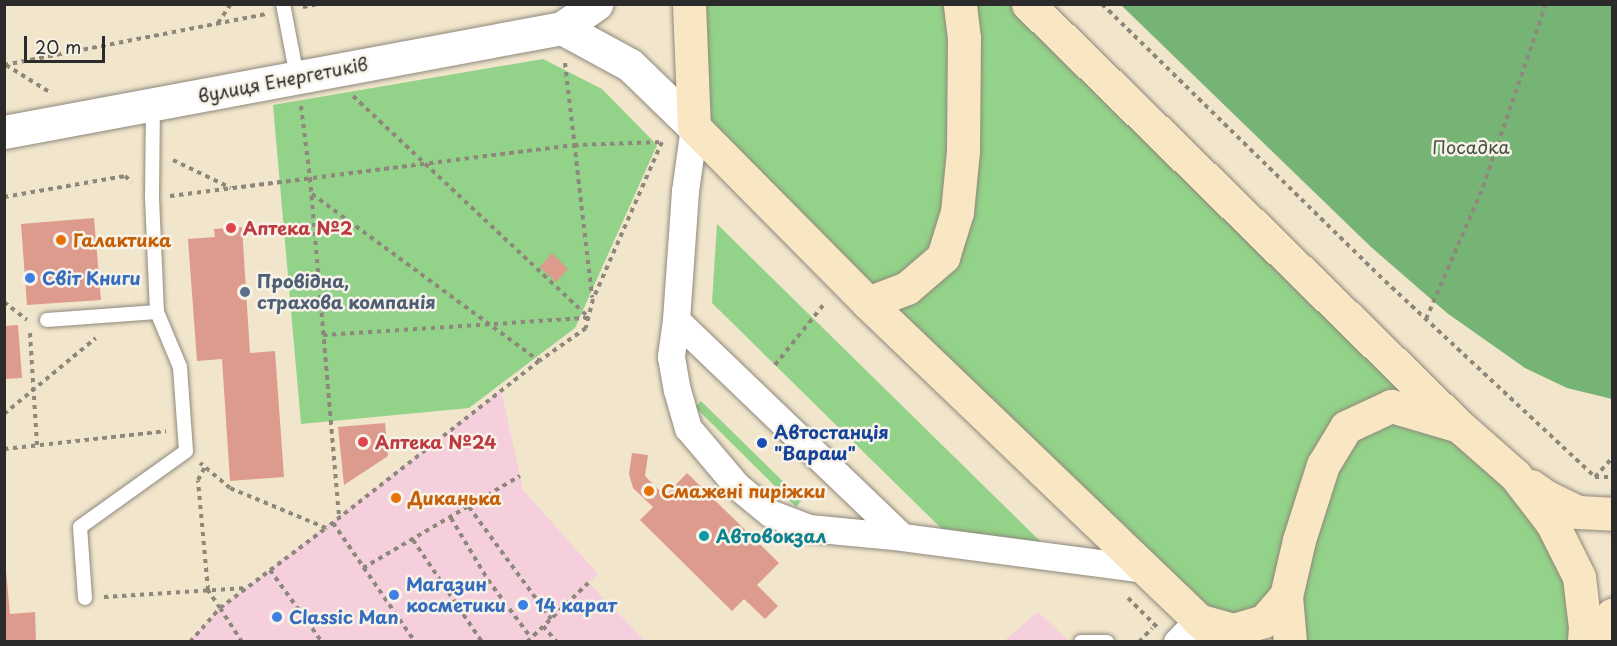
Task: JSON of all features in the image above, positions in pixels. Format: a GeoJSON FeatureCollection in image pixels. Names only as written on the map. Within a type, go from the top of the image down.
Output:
{"type":"FeatureCollection","features":[{"type":"Feature","properties":{"kind":"main road"},"geometry":{"type":"LineString","coordinates":[[689,4],[694,127],[868,303],[1146,569],[1199,634],[1233,630],[1264,621],[1286,596]]}},
{"type":"Feature","properties":{"kind":"main road"},"geometry":{"type":"LineString","coordinates":[[868,303],[907,288],[943,257],[957,212],[963,151],[964,38],[960,4]]}},
{"type":"Feature","properties":{"kind":"main road"},"geometry":{"type":"LineString","coordinates":[[1028,4],[1458,425],[1515,475],[1546,497],[1578,512],[1612,514]]}},
{"type":"Feature","properties":{"kind":"main road"},"geometry":{"type":"LineString","coordinates":[[1290,642],[1286,596],[1299,540],[1323,465],[1346,428],[1391,406],[1458,425]]}},
{"type":"Feature","properties":{"kind":"main road"},"geometry":{"type":"LineString","coordinates":[[1515,475],[1552,523],[1579,577],[1585,627],[1584,642]]}},
{"type":"Feature","properties":{"kind":"main road"},"geometry":{"type":"LineString","coordinates":[[1600,642],[1612,615]]}},
{"type":"Feature","properties":{"kind":"street"},"geometry":{"type":"LineString","coordinates":[[596,4],[562,28],[630,65],[694,127],[685,191],[676,320],[671,357],[677,390],[688,428],[737,486],[770,513],[809,528],[902,537],[1146,569]]}},
{"type":"Feature","properties":{"kind":"street","name":"вулиця Енергетиків"},"geometry":{"type":"LineString","coordinates":[[4,132],[562,28]]}},
{"type":"Feature","properties":{"kind":"street"},"geometry":{"type":"LineString","coordinates":[[676,320],[902,537]]}},
{"type":"Feature","properties":{"kind":"lane"},"geometry":{"type":"LineString","coordinates":[[283,8],[312,75]]}},
{"type":"Feature","properties":{"kind":"lane"},"geometry":{"type":"LineString","coordinates":[[85,598],[80,527],[186,451],[180,367],[157,312],[152,198],[153,105]]}},
{"type":"Feature","properties":{"kind":"lane"},"geometry":{"type":"LineString","coordinates":[[48,320],[157,312]]}},
{"type":"Feature","properties":{"kind":"lane"},"geometry":{"type":"LineString","coordinates":[[1081,642],[1107,642]]}},
{"type":"Feature","properties":{"kind":"path"},"geometry":{"type":"LineString","coordinates":[[218,23],[231,4]]}},
{"type":"Feature","properties":{"kind":"path"},"geometry":{"type":"LineString","coordinates":[[4,65],[283,8],[318,4]]}},
{"type":"Feature","properties":{"kind":"path"},"geometry":{"type":"LineString","coordinates":[[1102,4],[1426,319],[1595,477],[1612,477]]}},
{"type":"Feature","properties":{"kind":"path"},"geometry":{"type":"LineString","coordinates":[[1426,319],[1483,187],[1546,4]]}},
{"type":"Feature","properties":{"kind":"path"},"geometry":{"type":"LineString","coordinates":[[565,62],[593,299]]}},
{"type":"Feature","properties":{"kind":"path"},"geometry":{"type":"LineString","coordinates":[[312,75],[424,164],[588,318]]}},
{"type":"Feature","properties":{"kind":"path"},"geometry":{"type":"LineString","coordinates":[[312,75],[310,178],[339,518]]}},
{"type":"Feature","properties":{"kind":"path"},"geometry":{"type":"LineString","coordinates":[[4,197],[124,176],[152,198],[574,145],[662,142],[593,299],[586,328],[539,360],[333,523],[220,608],[190,642]]}},
{"type":"Feature","properties":{"kind":"path"},"geometry":{"type":"LineString","coordinates":[[311,193],[539,360]]}},
{"type":"Feature","properties":{"kind":"path"},"geometry":{"type":"LineString","coordinates":[[4,302],[29,322],[37,446]]}},
{"type":"Feature","properties":{"kind":"path"},"geometry":{"type":"LineString","coordinates":[[775,365],[824,304]]}},
{"type":"Feature","properties":{"kind":"path"},"geometry":{"type":"LineString","coordinates":[[4,414],[122,316]]}},
{"type":"Feature","properties":{"kind":"path"},"geometry":{"type":"LineString","coordinates":[[323,335],[588,318]]}},
{"type":"Feature","properties":{"kind":"path"},"geometry":{"type":"LineString","coordinates":[[4,449],[184,429]]}},
{"type":"Feature","properties":{"kind":"path"},"geometry":{"type":"LineString","coordinates":[[186,451],[230,488],[326,528]]}},
{"type":"Feature","properties":{"kind":"path"},"geometry":{"type":"LineString","coordinates":[[1595,477],[1612,458]]}},
{"type":"Feature","properties":{"kind":"path"},"geometry":{"type":"LineString","coordinates":[[205,467],[198,480],[208,590],[242,642]]}},
{"type":"Feature","properties":{"kind":"path"},"geometry":{"type":"LineString","coordinates":[[363,568],[520,476]]}},
{"type":"Feature","properties":{"kind":"path"},"geometry":{"type":"LineString","coordinates":[[469,507],[550,619]]}},
{"type":"Feature","properties":{"kind":"path"},"geometry":{"type":"LineString","coordinates":[[451,518],[488,580],[529,640],[588,583]]}},
{"type":"Feature","properties":{"kind":"path"},"geometry":{"type":"LineString","coordinates":[[333,523],[415,642]]}},
{"type":"Feature","properties":{"kind":"path"},"geometry":{"type":"LineString","coordinates":[[413,540],[482,642]]}},
{"type":"Feature","properties":{"kind":"path"},"geometry":{"type":"LineString","coordinates":[[270,570],[322,642]]}},
{"type":"Feature","properties":{"kind":"path"},"geometry":{"type":"LineString","coordinates":[[85,598],[247,588]]}},
{"type":"Feature","properties":{"kind":"path"},"geometry":{"type":"LineString","coordinates":[[1139,642],[1155,625]]}},
{"type":"Feature","properties":{"kind":"path"},"geometry":{"type":"LineString","coordinates":[[543,626],[557,642]]}},
{"type":"Feature","properties":{"kind":"shaded area"},"geometry":{"type":"Polygon","coordinates":[[[501,390],[523,490],[598,574],[589,583],[645,641],[190,641],[220,608],[501,390]]]}},
{"type":"Feature","properties":{"kind":"shaded area"},"geometry":{"type":"Polygon","coordinates":[[[1038,612],[1069,641],[1004,641],[1038,612]]]}},
{"type":"Feature","properties":{"kind":"green space"},"geometry":{"type":"Polygon","coordinates":[[[689,5],[1028,5],[1552,523],[1584,641],[1290,641],[1286,597],[1233,630],[694,127],[689,5]]]}},
{"type":"Feature","properties":{"kind":"green space","name":"Посадка"},"geometry":{"type":"Polygon","coordinates":[[[1121,5],[1612,5],[1612,399],[1567,388],[1525,368],[1447,313],[1371,247],[1121,5]]]}},
{"type":"Feature","properties":{"kind":"green space"},"geometry":{"type":"Polygon","coordinates":[[[543,59],[602,89],[657,145],[575,328],[469,408],[301,424],[273,105],[543,59]]]}},
{"type":"Feature","properties":{"kind":"green space"},"geometry":{"type":"Polygon","coordinates":[[[717,224],[1044,545],[947,534],[712,303],[717,224]]]}},
{"type":"Feature","properties":{"kind":"green space"},"geometry":{"type":"Polygon","coordinates":[[[701,401],[802,500],[796,507],[695,407],[701,401]]]}},
{"type":"Feature","properties":{"kind":"building"},"geometry":{"type":"Polygon","coordinates":[[[94,218],[101,300],[27,305],[21,224],[94,218]]]}},
{"type":"Feature","properties":{"kind":"building"},"geometry":{"type":"Polygon","coordinates":[[[242,227],[250,353],[275,351],[284,477],[230,481],[222,359],[197,361],[188,239],[215,237],[214,229],[242,227]]]}},
{"type":"Feature","properties":{"kind":"building"},"geometry":{"type":"Polygon","coordinates":[[[552,253],[568,269],[556,282],[540,267],[552,253]]]}},
{"type":"Feature","properties":{"kind":"building"},"geometry":{"type":"Polygon","coordinates":[[[18,325],[22,378],[4,379],[4,326],[18,325]]]}},
{"type":"Feature","properties":{"kind":"building","name":"Аптека №24"},"geometry":{"type":"Polygon","coordinates":[[[385,423],[388,456],[344,485],[338,427],[385,423]]]}},
{"type":"Feature","properties":{"kind":"building","name":"Автовокзал"},"geometry":{"type":"Polygon","coordinates":[[[632,453],[648,455],[645,476],[665,496],[687,473],[779,563],[757,585],[778,606],[765,619],[744,599],[732,611],[640,520],[653,507],[633,488],[629,474],[632,453]]]}},
{"type":"Feature","properties":{"kind":"building"},"geometry":{"type":"Polygon","coordinates":[[[4,549],[10,614],[35,612],[36,642],[4,642],[4,549]]]}},
{"type":"Feature","properties":{"kind":"place","name":"Аптека №2"},"geometry":{"type":"Point","coordinates":[231,228]}},
{"type":"Feature","properties":{"kind":"place","name":"Галактика"},"geometry":{"type":"Point","coordinates":[61,240]}},
{"type":"Feature","properties":{"kind":"place","name":"Світ Книги"},"geometry":{"type":"Point","coordinates":[30,278]}},
{"type":"Feature","properties":{"kind":"place","name":"Провідна, страхова компанія"},"geometry":{"type":"Point","coordinates":[245,292]}},
{"type":"Feature","properties":{"kind":"place","name":"Аптека №24"},"geometry":{"type":"Point","coordinates":[363,442]}},
{"type":"Feature","properties":{"kind":"place","name":"Автостанція \"Вараш\""},"geometry":{"type":"Point","coordinates":[762,443]}},
{"type":"Feature","properties":{"kind":"place","name":"Смажені пиріжки"},"geometry":{"type":"Point","coordinates":[649,491]}},
{"type":"Feature","properties":{"kind":"place","name":"Диканька"},"geometry":{"type":"Point","coordinates":[396,498]}},
{"type":"Feature","properties":{"kind":"place","name":"Автовокзал"},"geometry":{"type":"Point","coordinates":[704,536]}},
{"type":"Feature","properties":{"kind":"place","name":"Магазин косметики"},"geometry":{"type":"Point","coordinates":[394,595]}},
{"type":"Feature","properties":{"kind":"place","name":"14 карат"},"geometry":{"type":"Point","coordinates":[523,605]}},
{"type":"Feature","properties":{"kind":"place","name":"Classic Man"},"geometry":{"type":"Point","coordinates":[277,617]}}]}
